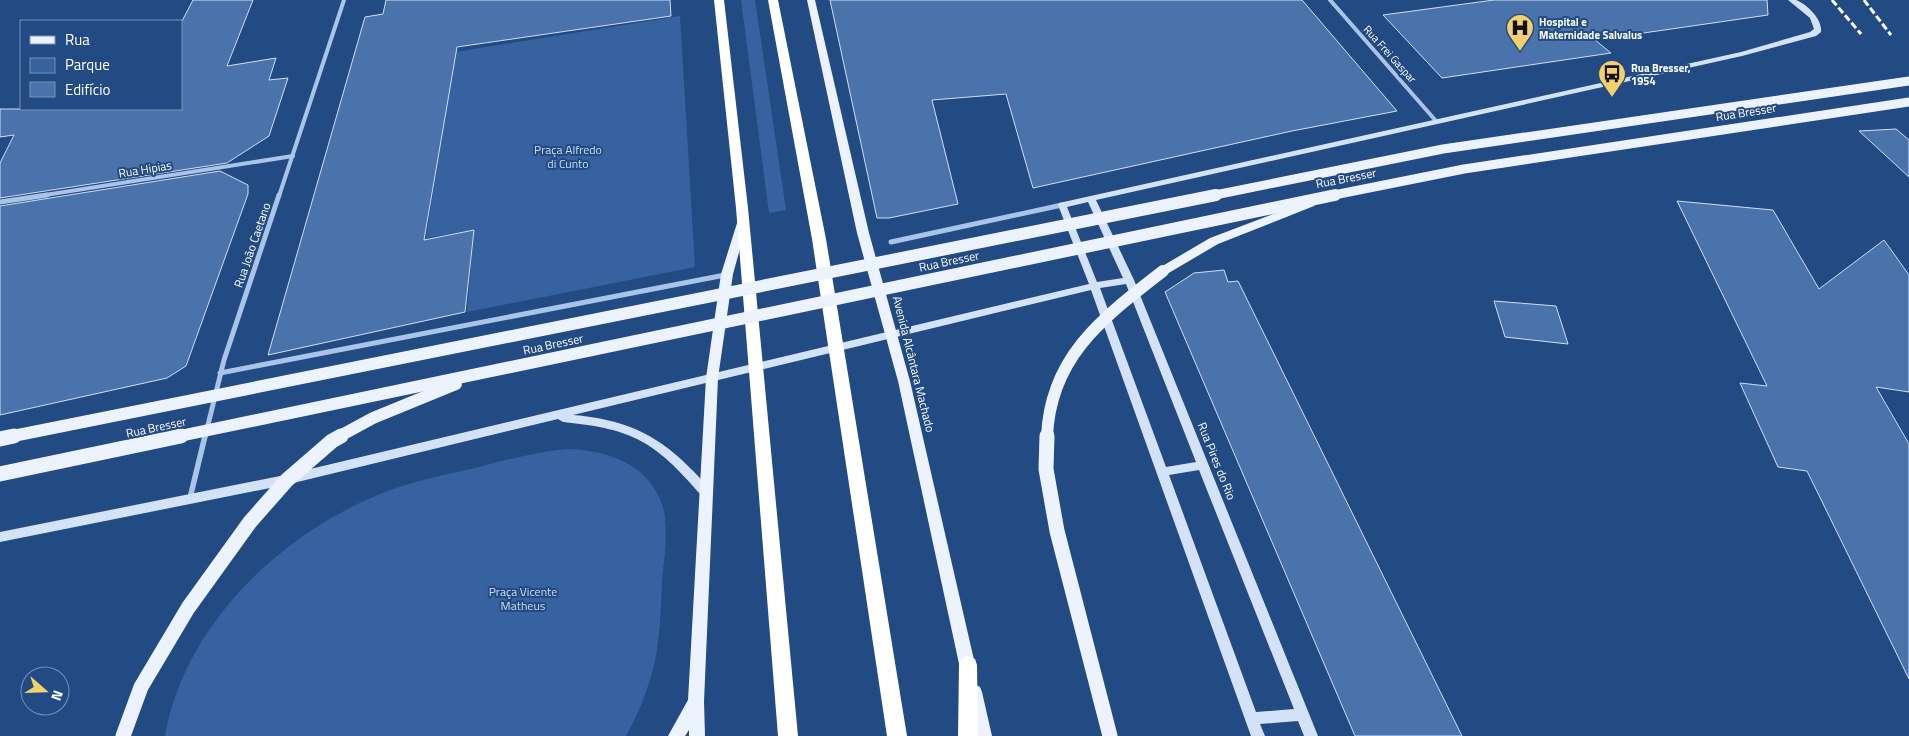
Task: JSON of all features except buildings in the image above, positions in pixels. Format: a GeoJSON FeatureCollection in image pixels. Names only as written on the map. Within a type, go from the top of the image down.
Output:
{"type":"FeatureCollection","features":[{"type":"Feature","properties":{"kind":"highway"},"geometry":{"type":"LineString","coordinates":[[719,0],[743,220],[788,736]]}},
{"type":"Feature","properties":{"kind":"highway"},"geometry":{"type":"LineString","coordinates":[[773,0],[819,239],[897,736]]}},
{"type":"Feature","properties":{"kind":"highway"},"geometry":{"type":"LineString","coordinates":[[968,664],[968,736]]}},
{"type":"Feature","properties":{"kind":"main road","name":"Avenida Alcântara Machado"},"geometry":{"type":"LineString","coordinates":[[810,0],[863,233],[906,389],[984,736]]}},
{"type":"Feature","properties":{"kind":"main road","name":"Rua Bresser"},"geometry":{"type":"LineString","coordinates":[[0,439],[1443,149],[1909,81]]}},
{"type":"Feature","properties":{"kind":"main road","name":"Rua Bresser"},"geometry":{"type":"LineString","coordinates":[[0,474],[1333,195],[1464,170],[1909,102]]}},
{"type":"Feature","properties":{"kind":"main road"},"geometry":{"type":"LineString","coordinates":[[1110,736],[1057,531],[1046,469],[1048,418],[1060,378],[1083,341],[1108,314],[1163,271],[1214,241],[1333,195]]}},
{"type":"Feature","properties":{"kind":"main road"},"geometry":{"type":"LineString","coordinates":[[697,736],[696,702],[712,378],[727,274],[743,220]]}},
{"type":"Feature","properties":{"kind":"main road"},"geometry":{"type":"LineString","coordinates":[[123,736],[141,687],[188,608],[250,522],[287,480],[332,441],[373,418],[425,396],[502,368]]}},
{"type":"Feature","properties":{"kind":"main road"},"geometry":{"type":"LineString","coordinates":[[676,736],[696,702]]}},
{"type":"Feature","properties":{"kind":"street","name":"Rua João Caetano"},"geometry":{"type":"LineString","coordinates":[[190,499],[220,373],[344,0]]}},
{"type":"Feature","properties":{"kind":"street","name":"Rua Frei Gaspar"},"geometry":{"type":"LineString","coordinates":[[1330,0],[1436,121]]}},
{"type":"Feature","properties":{"kind":"street"},"geometry":{"type":"LineString","coordinates":[[891,242],[1742,54],[1805,38],[1818,30],[1818,25],[1814,19],[1791,0]]}},
{"type":"Feature","properties":{"kind":"street","name":"Rua Hipias"},"geometry":{"type":"LineString","coordinates":[[0,202],[293,156]]}},
{"type":"Feature","properties":{"kind":"street","name":"Rua Pires do Rio"},"geometry":{"type":"LineString","coordinates":[[1091,198],[1129,280],[1311,736]]}},
{"type":"Feature","properties":{"kind":"street"},"geometry":{"type":"LineString","coordinates":[[1062,205],[1163,472],[1258,736]]}},
{"type":"Feature","properties":{"kind":"street"},"geometry":{"type":"LineString","coordinates":[[220,373],[727,274]]}},
{"type":"Feature","properties":{"kind":"street"},"geometry":{"type":"LineString","coordinates":[[0,537],[285,480],[552,417],[756,366],[1094,286],[1129,280]]}},
{"type":"Feature","properties":{"kind":"street"},"geometry":{"type":"LineString","coordinates":[[552,417],[588,420],[643,435],[679,461],[705,492]]}},
{"type":"Feature","properties":{"kind":"street"},"geometry":{"type":"LineString","coordinates":[[1163,472],[1204,465]]}},
{"type":"Feature","properties":{"kind":"street"},"geometry":{"type":"LineString","coordinates":[[1252,719],[1303,714]]}},
{"type":"Feature","properties":{"kind":"green space"},"geometry":{"type":"Polygon","coordinates":[[[741,0],[755,0],[786,210],[769,213],[741,0]]]}},
{"type":"Feature","properties":{"kind":"green space","name":"Praça Alfredo di Cunto"},"geometry":{"type":"Polygon","coordinates":[[[680,16],[695,267],[467,312],[474,230],[426,238],[455,52],[680,16]]]}},
{"type":"Feature","properties":{"kind":"green space","name":"Praça Vicente Matheus"},"geometry":{"type":"Polygon","coordinates":[[[567,449],[607,455],[631,466],[651,483],[664,510],[666,528],[657,651],[647,690],[626,736],[165,736],[176,696],[192,658],[215,622],[242,589],[273,560],[306,534],[343,512],[380,494],[403,486],[521,457],[567,449]]]}},
{"type":"Feature","properties":{"kind":"railway"},"geometry":{"type":"LineString","coordinates":[[1832,0],[1861,34]]}},
{"type":"Feature","properties":{"kind":"railway"},"geometry":{"type":"LineString","coordinates":[[1864,0],[1891,35]]}},
{"type":"Feature","properties":{"kind":"place","name":"Hospital e Maternidade Salvalus"},"geometry":{"type":"Point","coordinates":[1520,52]}},
{"type":"Feature","properties":{"kind":"place","name":"Rua Bresser, 1954"},"geometry":{"type":"Point","coordinates":[1612,98]}}]}
